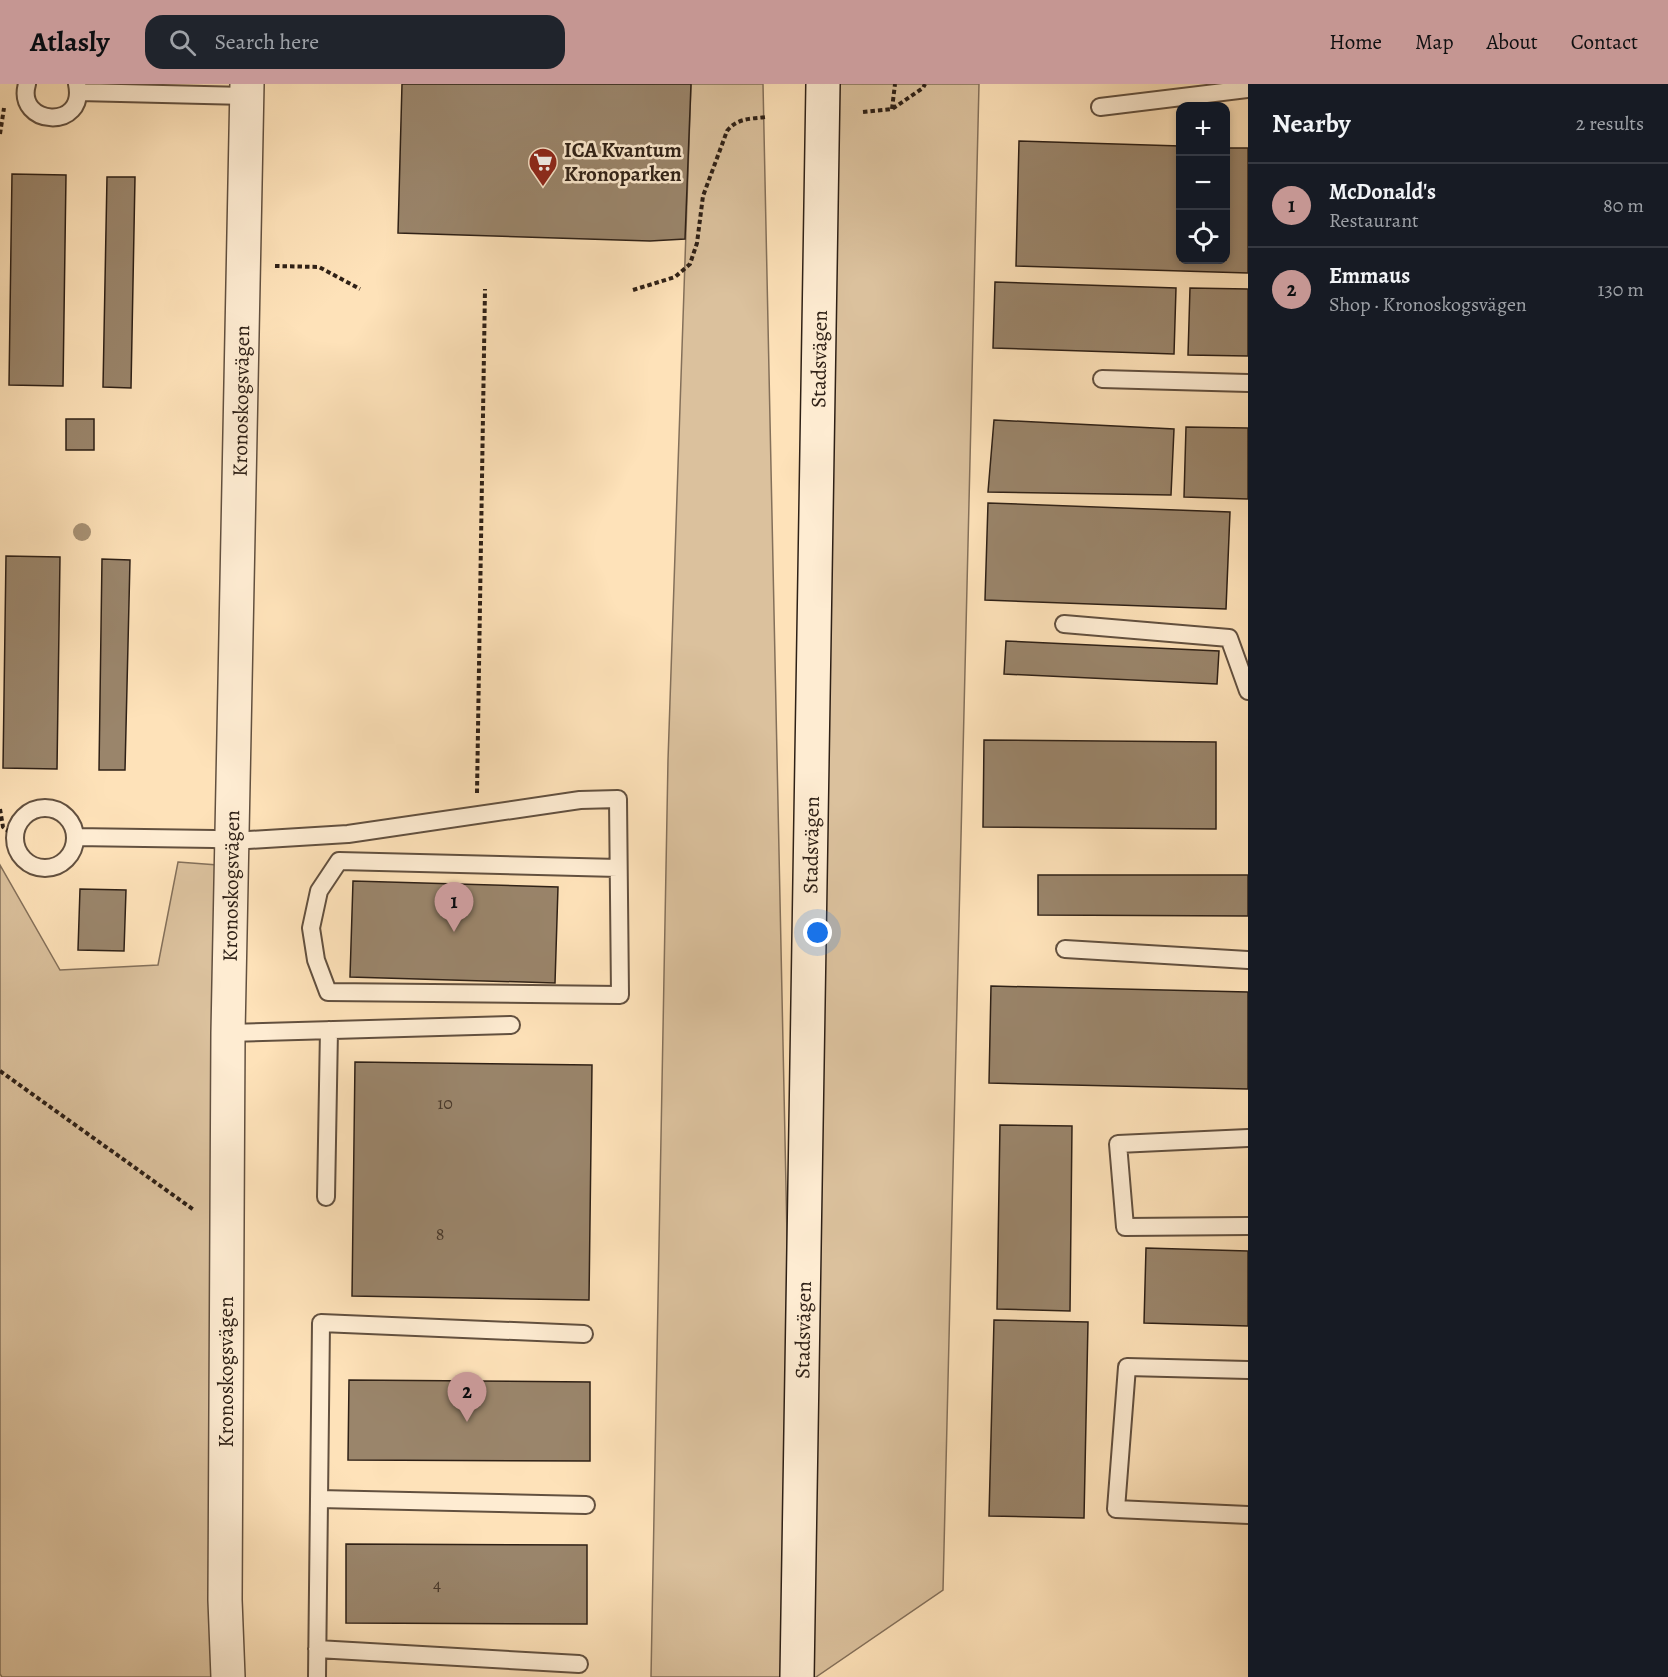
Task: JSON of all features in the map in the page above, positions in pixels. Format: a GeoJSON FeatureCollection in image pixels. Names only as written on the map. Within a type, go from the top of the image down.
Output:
{"type":"FeatureCollection","features":[{"type":"Feature","properties":{"kind":"main road","name":"Stadsvägen"},"geometry":{"type":"LineString","coordinates":[[797,1677],[823,84]]}},
{"type":"Feature","properties":{"kind":"main road","name":"Kronoskogsvägen"},"geometry":{"type":"LineString","coordinates":[[228,1677],[225,1588],[228,1033],[246,90]]}},
{"type":"Feature","properties":{"kind":"lane"},"geometry":{"type":"LineString","coordinates":[[27,84],[25,95],[28,105],[36,113],[46,118],[66,115],[77,102],[78,88]]}},
{"type":"Feature","properties":{"kind":"lane","name":"Kronoskogsvägen"},"geometry":{"type":"LineString","coordinates":[[78,88],[246,90]]}},
{"type":"Feature","properties":{"kind":"lane"},"geometry":{"type":"LineString","coordinates":[[1100,107],[1248,89]]}},
{"type":"Feature","properties":{"kind":"lane"},"geometry":{"type":"LineString","coordinates":[[1102,379],[1248,382]]}},
{"type":"Feature","properties":{"kind":"lane"},"geometry":{"type":"LineString","coordinates":[[1064,624],[1229,638],[1248,691]]}},
{"type":"Feature","properties":{"kind":"lane"},"geometry":{"type":"LineString","coordinates":[[75,837],[232,841],[348,834],[580,800],[618,799],[620,995],[328,992],[316,960],[310,928],[319,891],[339,861],[618,868]]}},
{"type":"Feature","properties":{"kind":"lane"},"geometry":{"type":"LineString","coordinates":[[51,808],[68,818],[75,837],[74,847],[63,862],[45,868],[26,862],[20,855],[15,837],[22,818],[30,811],[51,808]]}},
{"type":"Feature","properties":{"kind":"lane"},"geometry":{"type":"LineString","coordinates":[[1065,949],[1248,960]]}},
{"type":"Feature","properties":{"kind":"lane"},"geometry":{"type":"LineString","coordinates":[[228,1033],[511,1025]]}},
{"type":"Feature","properties":{"kind":"lane"},"geometry":{"type":"LineString","coordinates":[[326,1197],[329,1030]]}},
{"type":"Feature","properties":{"kind":"lane"},"geometry":{"type":"LineString","coordinates":[[1248,1138],[1118,1144],[1125,1227],[1248,1226]]}},
{"type":"Feature","properties":{"kind":"lane"},"geometry":{"type":"LineString","coordinates":[[317,1677],[321,1323],[584,1335]]}},
{"type":"Feature","properties":{"kind":"lane"},"geometry":{"type":"LineString","coordinates":[[1248,1370],[1127,1367],[1116,1509],[1248,1515]]}},
{"type":"Feature","properties":{"kind":"lane"},"geometry":{"type":"LineString","coordinates":[[319,1499],[586,1505]]}},
{"type":"Feature","properties":{"kind":"lane"},"geometry":{"type":"LineString","coordinates":[[317,1649],[579,1665]]}},
{"type":"Feature","properties":{"kind":"path"},"geometry":{"type":"LineString","coordinates":[[892,109],[895,84]]}},
{"type":"Feature","properties":{"kind":"path"},"geometry":{"type":"LineString","coordinates":[[863,112],[892,109],[923,88],[925,84]]}},
{"type":"Feature","properties":{"kind":"path"},"geometry":{"type":"LineString","coordinates":[[633,290],[675,277],[690,264],[697,243],[703,196],[727,131],[733,123],[741,120],[766,117]]}},
{"type":"Feature","properties":{"kind":"path"},"geometry":{"type":"LineString","coordinates":[[243,265],[319,267],[360,289]]}},
{"type":"Feature","properties":{"kind":"path"},"geometry":{"type":"LineString","coordinates":[[477,693],[485,289]]}},
{"type":"Feature","properties":{"kind":"path"},"geometry":{"type":"LineString","coordinates":[[0,809],[3,827],[15,837]]}},
{"type":"Feature","properties":{"kind":"path"},"geometry":{"type":"LineString","coordinates":[[0,1071],[202,1216]]}},
{"type":"Feature","properties":{"kind":"shaded area"},"geometry":{"type":"Polygon","coordinates":[[[691,84],[763,84],[796,1667],[823,84],[979,84],[943,1590],[816,1677],[651,1677],[668,760],[691,84]]]}},
{"type":"Feature","properties":{"kind":"shaded area"},"geometry":{"type":"Polygon","coordinates":[[[178,862],[231,866],[228,1677],[2,1677],[0,1674],[0,865],[60,970],[158,965],[178,862]]]}},
{"type":"Feature","properties":{"kind":"building","name":"ICA Kvantum Kronoparken"},"geometry":{"type":"Polygon","coordinates":[[[402,84],[691,84],[685,239],[650,241],[398,233],[402,84]]]}},
{"type":"Feature","properties":{"kind":"building"},"geometry":{"type":"Polygon","coordinates":[[[1019,141],[1176,146],[1176,264],[1230,264],[1230,148],[1248,148],[1248,273],[1016,266],[1019,141]]]}},
{"type":"Feature","properties":{"kind":"building"},"geometry":{"type":"Polygon","coordinates":[[[12,174],[66,175],[63,386],[9,385],[12,174]]]}},
{"type":"Feature","properties":{"kind":"building"},"geometry":{"type":"Polygon","coordinates":[[[107,177],[135,177],[131,388],[103,387],[107,177]]]}},
{"type":"Feature","properties":{"kind":"building"},"geometry":{"type":"Polygon","coordinates":[[[995,282],[1176,288],[1174,354],[993,348],[995,282]]]}},
{"type":"Feature","properties":{"kind":"building"},"geometry":{"type":"Polygon","coordinates":[[[1190,288],[1248,289],[1248,356],[1188,355],[1190,288]]]}},
{"type":"Feature","properties":{"kind":"building"},"geometry":{"type":"Polygon","coordinates":[[[66,419],[94,419],[94,450],[66,450],[66,419]]]}},
{"type":"Feature","properties":{"kind":"building"},"geometry":{"type":"Polygon","coordinates":[[[994,420],[1174,429],[1171,495],[988,492],[994,420]]]}},
{"type":"Feature","properties":{"kind":"building"},"geometry":{"type":"Polygon","coordinates":[[[1186,427],[1248,428],[1248,499],[1184,497],[1186,427]]]}},
{"type":"Feature","properties":{"kind":"building"},"geometry":{"type":"Polygon","coordinates":[[[988,503],[1230,512],[1226,609],[985,600],[988,503]]]}},
{"type":"Feature","properties":{"kind":"building"},"geometry":{"type":"Polygon","coordinates":[[[6,556],[60,557],[57,769],[3,768],[6,556]]]}},
{"type":"Feature","properties":{"kind":"building"},"geometry":{"type":"Polygon","coordinates":[[[102,559],[130,560],[125,770],[99,770],[102,559]]]}},
{"type":"Feature","properties":{"kind":"building"},"geometry":{"type":"Polygon","coordinates":[[[1006,641],[1219,651],[1217,684],[1004,674],[1006,641]]]}},
{"type":"Feature","properties":{"kind":"building"},"geometry":{"type":"Polygon","coordinates":[[[984,740],[1216,742],[1216,829],[983,827],[984,740]]]}},
{"type":"Feature","properties":{"kind":"building"},"geometry":{"type":"Polygon","coordinates":[[[1038,875],[1248,875],[1248,916],[1038,915],[1038,875]]]}},
{"type":"Feature","properties":{"kind":"building"},"geometry":{"type":"Polygon","coordinates":[[[353,881],[558,887],[555,983],[350,977],[353,881]]]}},
{"type":"Feature","properties":{"kind":"building"},"geometry":{"type":"Polygon","coordinates":[[[80,889],[126,890],[124,951],[78,950],[80,889]]]}},
{"type":"Feature","properties":{"kind":"building"},"geometry":{"type":"Polygon","coordinates":[[[991,986],[1248,992],[1248,1089],[989,1083],[991,986]]]}},
{"type":"Feature","properties":{"kind":"building"},"geometry":{"type":"Polygon","coordinates":[[[355,1062],[592,1065],[589,1300],[352,1296],[355,1062]]]}},
{"type":"Feature","properties":{"kind":"building"},"geometry":{"type":"Polygon","coordinates":[[[1000,1125],[1072,1126],[1070,1311],[997,1309],[1000,1125]]]}},
{"type":"Feature","properties":{"kind":"building"},"geometry":{"type":"Polygon","coordinates":[[[1146,1248],[1248,1251],[1248,1326],[1144,1323],[1146,1248]]]}},
{"type":"Feature","properties":{"kind":"building"},"geometry":{"type":"Polygon","coordinates":[[[994,1320],[1088,1322],[1084,1518],[989,1516],[994,1320]]]}},
{"type":"Feature","properties":{"kind":"building"},"geometry":{"type":"Polygon","coordinates":[[[349,1380],[590,1382],[590,1461],[348,1460],[349,1380]]]}},
{"type":"Feature","properties":{"kind":"building"},"geometry":{"type":"Polygon","coordinates":[[[346,1544],[587,1545],[587,1624],[346,1623],[346,1544]]]}},
{"type":"Feature","properties":{"kind":"place","name":"ICA Kvantum Kronoparken"},"geometry":{"type":"Point","coordinates":[543,188]}},
{"type":"Feature","properties":{"kind":"place","name":"McDonald's"},"geometry":{"type":"Point","coordinates":[454,932]}},
{"type":"Feature","properties":{"kind":"place","name":"Emmaus"},"geometry":{"type":"Point","coordinates":[467,1422]}}]}
